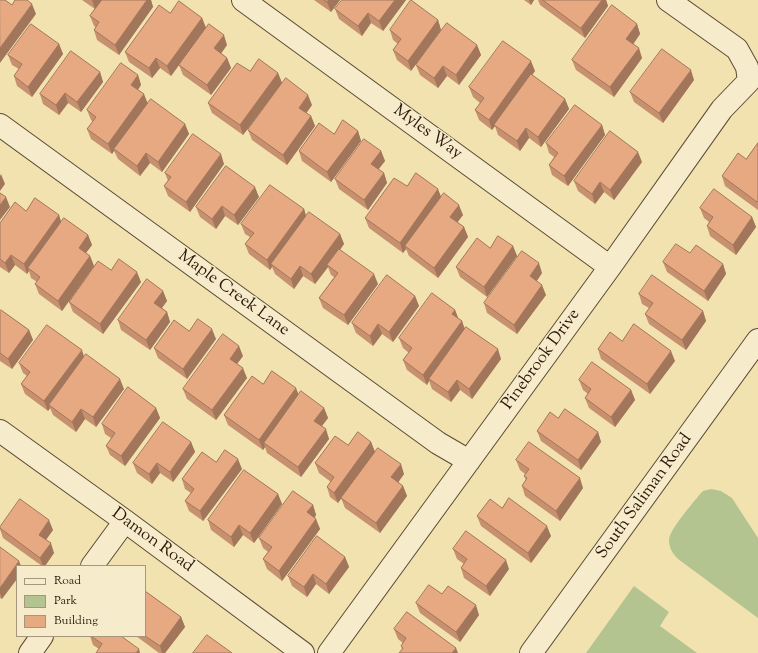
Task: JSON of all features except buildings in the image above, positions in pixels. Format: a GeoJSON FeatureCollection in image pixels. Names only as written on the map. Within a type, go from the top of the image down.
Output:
{"type":"FeatureCollection","features":[{"type":"Feature","properties":{"kind":"street","name":"Myles Way"},"geometry":{"type":"LineString","coordinates":[[243,0],[610,266]]}},
{"type":"Feature","properties":{"kind":"street","name":"Pinebrook Drive"},"geometry":{"type":"LineString","coordinates":[[329,653],[722,109],[749,81],[747,67],[736,49],[668,0]]}},
{"type":"Feature","properties":{"kind":"street","name":"Maple Creek Lane"},"geometry":{"type":"LineString","coordinates":[[0,125],[438,443],[469,461]]}},
{"type":"Feature","properties":{"kind":"street","name":"South Saliman Road"},"geometry":{"type":"LineString","coordinates":[[531,653],[758,340]]}},
{"type":"Feature","properties":{"kind":"street","name":"Damon Road"},"geometry":{"type":"LineString","coordinates":[[0,431],[125,521],[303,653]]}},
{"type":"Feature","properties":{"kind":"street"},"geometry":{"type":"LineString","coordinates":[[93,565],[125,521]]}},
{"type":"Feature","properties":{"kind":"street"},"geometry":{"type":"LineString","coordinates":[[30,653],[41,637]]}},
{"type":"Feature","properties":{"kind":"green space"},"geometry":{"type":"Polygon","coordinates":[[[711,489],[721,491],[732,498],[758,538],[758,618],[678,559],[673,553],[669,543],[673,530],[687,510],[703,491],[711,489]]]}},
{"type":"Feature","properties":{"kind":"green space"},"geometry":{"type":"Polygon","coordinates":[[[634,586],[669,612],[660,626],[697,653],[586,653],[634,586]]]}}]}
